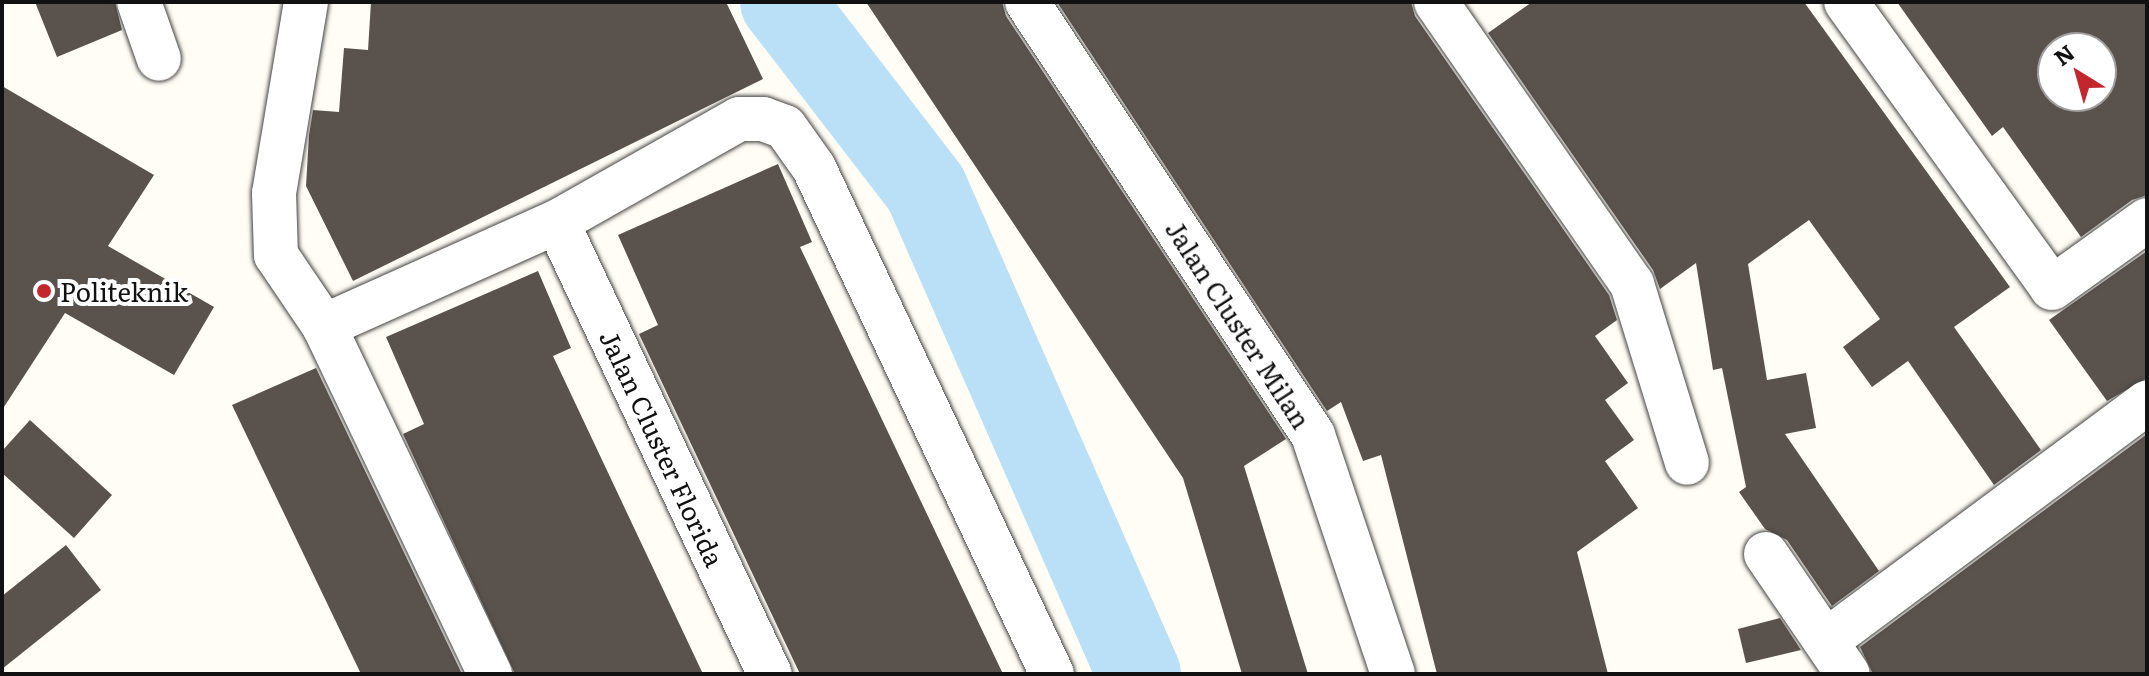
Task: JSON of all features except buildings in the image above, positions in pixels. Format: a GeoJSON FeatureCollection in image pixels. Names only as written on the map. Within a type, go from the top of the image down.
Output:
{"type":"FeatureCollection","features":[{"type":"Feature","properties":{"kind":"street"},"geometry":{"type":"LineString","coordinates":[[139,2],[159,59]]}},
{"type":"Feature","properties":{"kind":"street"},"geometry":{"type":"LineString","coordinates":[[306,2],[274,193],[276,255],[324,326],[490,674]]}},
{"type":"Feature","properties":{"kind":"street","name":"Jalan Cluster Milan"},"geometry":{"type":"LineString","coordinates":[[1027,2],[1313,435],[1393,674]]}},
{"type":"Feature","properties":{"kind":"street"},"geometry":{"type":"LineString","coordinates":[[1436,2],[1632,284],[1687,463]]}},
{"type":"Feature","properties":{"kind":"street"},"geometry":{"type":"LineString","coordinates":[[1862,7],[2052,288],[2147,220]]}},
{"type":"Feature","properties":{"kind":"street"},"geometry":{"type":"LineString","coordinates":[[324,326],[557,222],[739,119],[763,119],[785,127],[814,168],[1052,674]]}},
{"type":"Feature","properties":{"kind":"street","name":"Jalan Cluster Florida"},"geometry":{"type":"LineString","coordinates":[[557,222],[770,674]]}},
{"type":"Feature","properties":{"kind":"street"},"geometry":{"type":"LineString","coordinates":[[1766,554],[1837,657],[2147,403]]}},
{"type":"Feature","properties":{"kind":"waterway"},"geometry":{"type":"LineString","coordinates":[[782,2],[926,189],[1139,674]]}},
{"type":"Feature","properties":{"kind":"place","name":"Politeknik"},"geometry":{"type":"Point","coordinates":[44,291]}}]}
